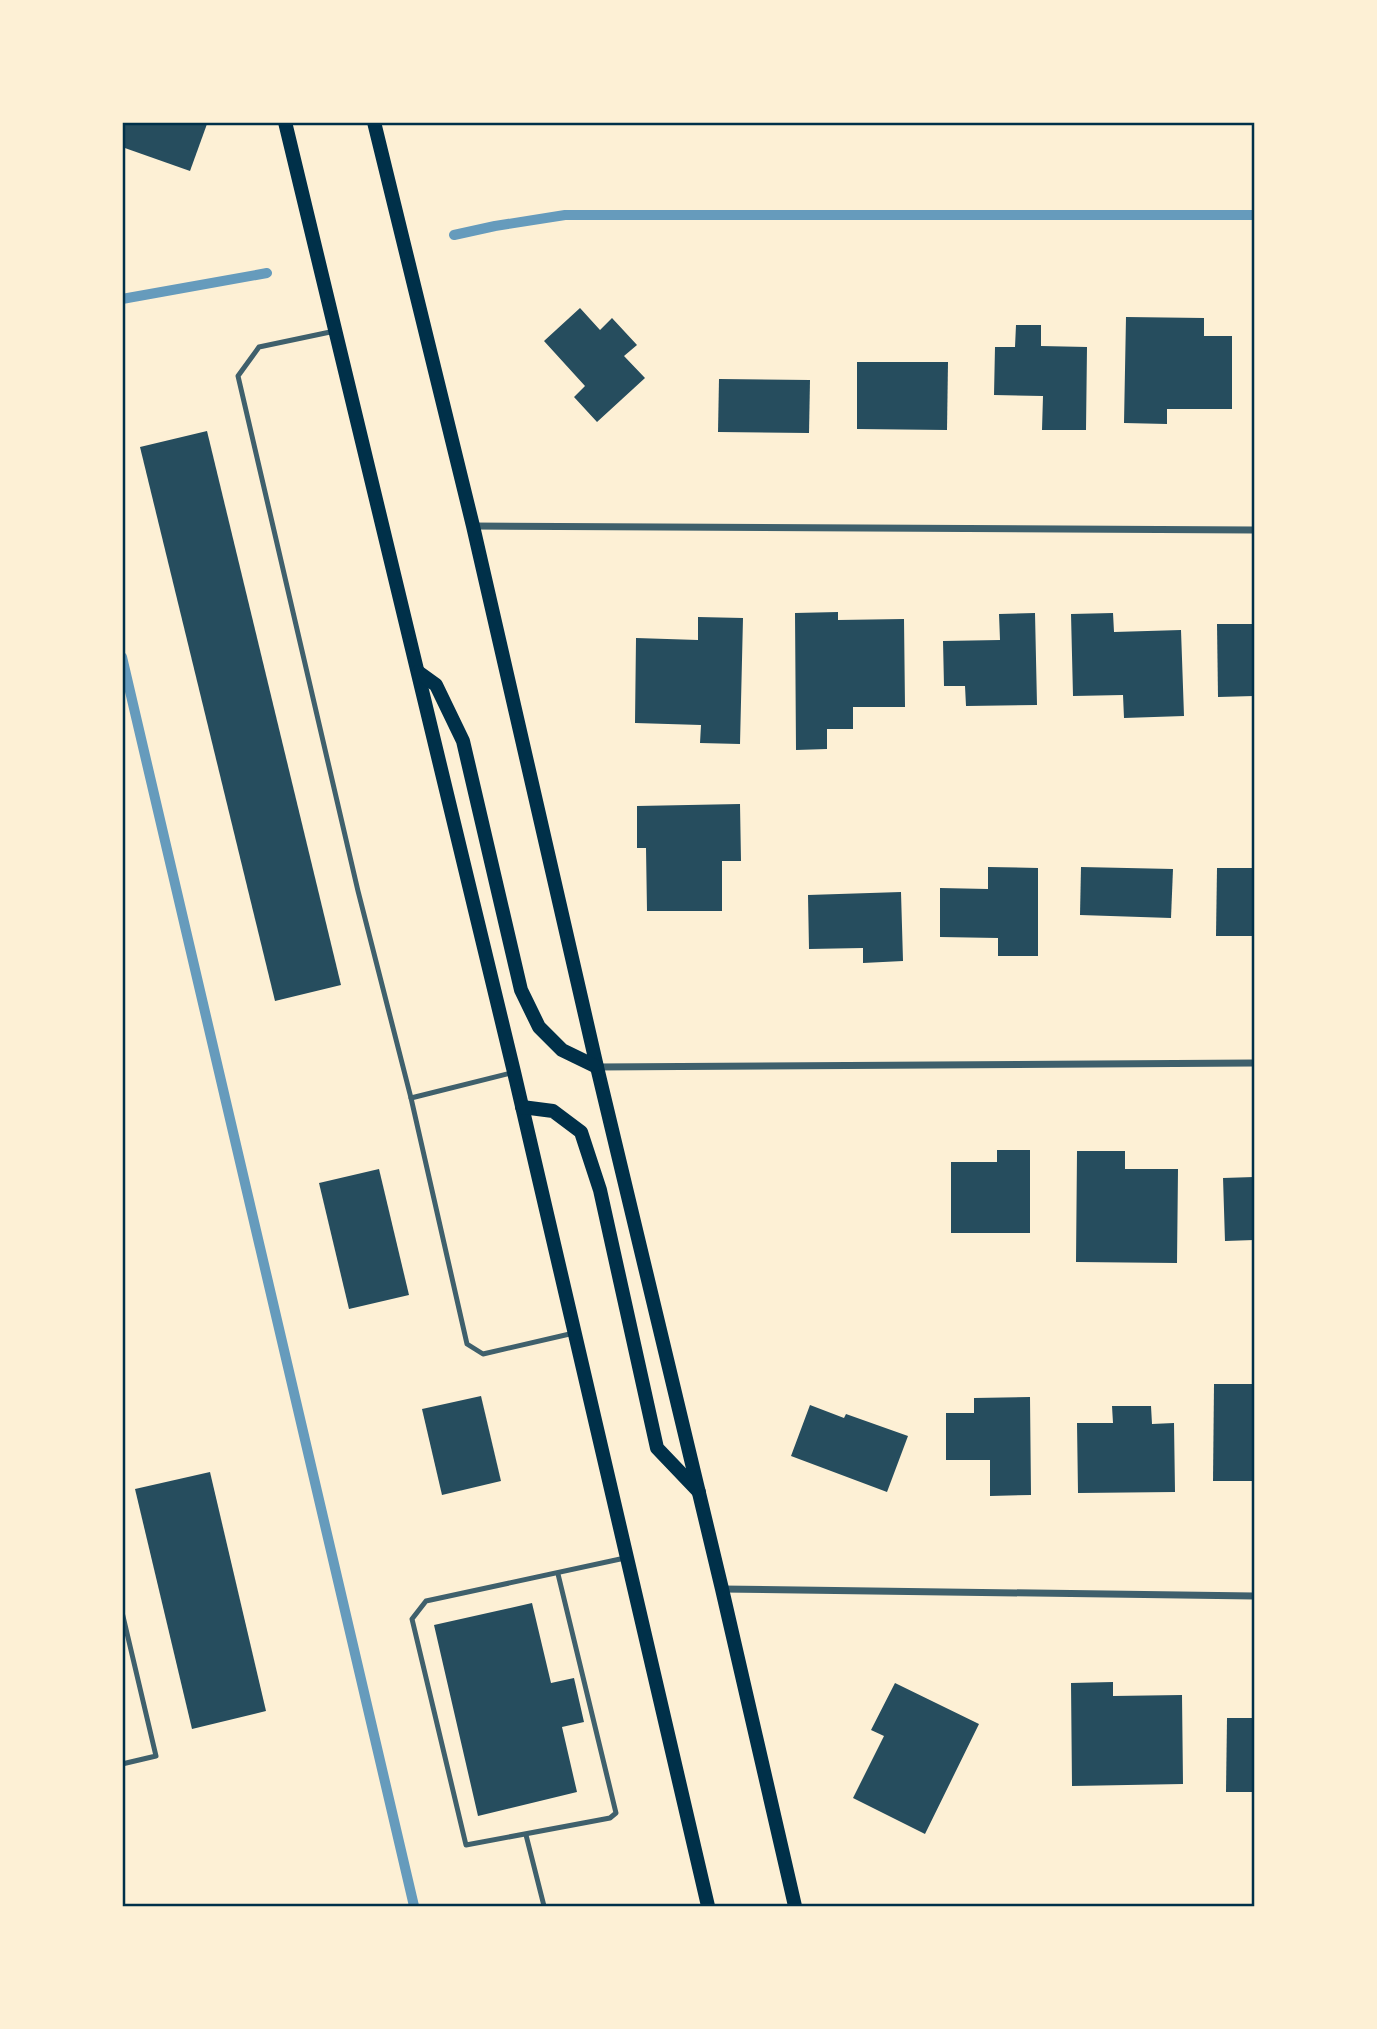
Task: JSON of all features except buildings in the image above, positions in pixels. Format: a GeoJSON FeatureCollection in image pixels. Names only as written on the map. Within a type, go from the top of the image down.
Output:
{"type":"FeatureCollection","features":[{"type":"Feature","properties":{"kind":"main road"},"geometry":{"type":"LineString","coordinates":[[285,122],[576,1333],[708,1906]]}},
{"type":"Feature","properties":{"kind":"main road"},"geometry":{"type":"LineString","coordinates":[[374,122],[473,526],[597,1067],[795,1906]]}},
{"type":"Feature","properties":{"kind":"main road"},"geometry":{"type":"LineString","coordinates":[[418,672],[436,685],[463,741],[521,990],[539,1027],[562,1050],[597,1067]]}},
{"type":"Feature","properties":{"kind":"main road"},"geometry":{"type":"LineString","coordinates":[[522,1107],[553,1111],[581,1132],[600,1189],[657,1448],[699,1493]]}},
{"type":"Feature","properties":{"kind":"street"},"geometry":{"type":"LineString","coordinates":[[473,526],[1255,530]]}},
{"type":"Feature","properties":{"kind":"street"},"geometry":{"type":"LineString","coordinates":[[597,1067],[1255,1063]]}},
{"type":"Feature","properties":{"kind":"street"},"geometry":{"type":"LineString","coordinates":[[722,1589],[1255,1596]]}},
{"type":"Feature","properties":{"kind":"lane"},"geometry":{"type":"LineString","coordinates":[[335,331],[259,347],[238,376],[358,891],[411,1098],[467,1344],[483,1354],[576,1333]]}},
{"type":"Feature","properties":{"kind":"lane"},"geometry":{"type":"LineString","coordinates":[[411,1098],[514,1072]]}},
{"type":"Feature","properties":{"kind":"lane"},"geometry":{"type":"LineString","coordinates":[[558,1574],[615,1812],[610,1818],[466,1845],[412,1619],[426,1601],[628,1558]]}},
{"type":"Feature","properties":{"kind":"lane"},"geometry":{"type":"LineString","coordinates":[[122,1612],[156,1756],[122,1764]]}},
{"type":"Feature","properties":{"kind":"lane"},"geometry":{"type":"LineString","coordinates":[[526,1835],[544,1906]]}},
{"type":"Feature","properties":{"kind":"waterway"},"geometry":{"type":"LineString","coordinates":[[454,235],[565,215],[1254,215]]}},
{"type":"Feature","properties":{"kind":"waterway"},"geometry":{"type":"LineString","coordinates":[[122,299],[267,273]]}},
{"type":"Feature","properties":{"kind":"waterway"},"geometry":{"type":"LineString","coordinates":[[122,657],[414,1906]]}}]}
